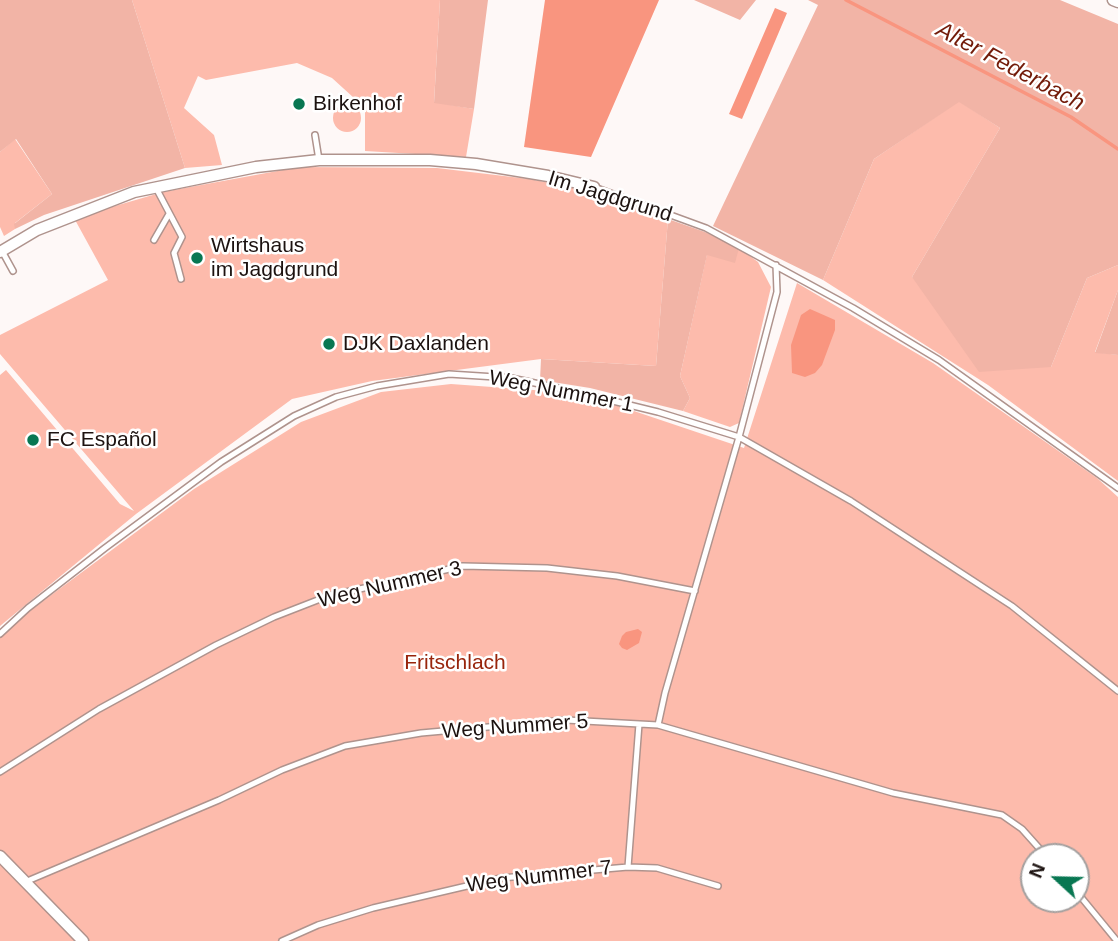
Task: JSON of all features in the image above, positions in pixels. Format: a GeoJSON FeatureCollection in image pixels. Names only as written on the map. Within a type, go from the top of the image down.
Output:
{"type":"FeatureCollection","features":[{"type":"Feature","properties":{"kind":"street"},"geometry":{"type":"LineString","coordinates":[[1113,0],[1118,2]]}},
{"type":"Feature","properties":{"kind":"street","name":"Im Jagdgrund"},"geometry":{"type":"LineString","coordinates":[[1,251],[37,230],[123,196],[256,167],[319,160],[417,160],[476,164],[594,187]]}},
{"type":"Feature","properties":{"kind":"street"},"geometry":{"type":"LineString","coordinates":[[0,856],[83,941]]}},
{"type":"Feature","properties":{"kind":"lane"},"geometry":{"type":"LineString","coordinates":[[315,135],[319,160]]}},
{"type":"Feature","properties":{"kind":"lane"},"geometry":{"type":"LineString","coordinates":[[155,187],[182,237],[174,253],[181,279]]}},
{"type":"Feature","properties":{"kind":"lane","name":"Im Jagdgrund"},"geometry":{"type":"LineString","coordinates":[[594,187],[706,228],[776,265],[939,360],[1118,488]]}},
{"type":"Feature","properties":{"kind":"lane"},"geometry":{"type":"LineString","coordinates":[[155,240],[169,214]]}},
{"type":"Feature","properties":{"kind":"lane"},"geometry":{"type":"LineString","coordinates":[[1,251],[13,271]]}},
{"type":"Feature","properties":{"kind":"lane"},"geometry":{"type":"LineString","coordinates":[[658,725],[777,292],[776,265]]}},
{"type":"Feature","properties":{"kind":"lane","name":"Weg Nummer 1"},"geometry":{"type":"LineString","coordinates":[[0,635],[28,608],[221,462],[294,416],[336,397],[449,374],[511,378],[658,412],[739,437],[851,502],[1012,606],[1118,691]]}},
{"type":"Feature","properties":{"kind":"lane","name":"Weg Nummer 3"},"geometry":{"type":"LineString","coordinates":[[0,772],[99,709],[216,645],[274,617],[328,596],[463,566],[547,568],[606,575],[695,591]]}},
{"type":"Feature","properties":{"kind":"lane","name":"Weg Nummer 5"},"geometry":{"type":"LineString","coordinates":[[25,882],[219,800],[282,770],[345,746],[421,733],[566,720],[658,725],[893,793],[1002,815],[1022,829],[1034,843]]}},
{"type":"Feature","properties":{"kind":"lane"},"geometry":{"type":"LineString","coordinates":[[628,867],[639,724]]}},
{"type":"Feature","properties":{"kind":"lane","name":"Weg Nummer 7"},"geometry":{"type":"LineString","coordinates":[[282,941],[318,925],[373,908],[501,877],[628,867],[657,868],[718,886]]}},
{"type":"Feature","properties":{"kind":"lane"},"geometry":{"type":"LineString","coordinates":[[1090,908],[1117,941]]}},
{"type":"Feature","properties":{"kind":"green space"},"geometry":{"type":"Polygon","coordinates":[[[132,0],[440,0],[434,102],[474,109],[466,157],[365,151],[365,108],[332,78],[297,63],[206,80],[198,76],[184,108],[214,135],[222,165],[185,168],[132,0]]]}},
{"type":"Feature","properties":{"kind":"green space"},"geometry":{"type":"Polygon","coordinates":[[[959,101],[1000,128],[912,277],[1051,367],[1087,278],[1118,265],[1118,290],[1095,352],[1118,355],[1118,481],[988,385],[823,280],[874,159],[959,101]]]}},
{"type":"Feature","properties":{"kind":"green space"},"geometry":{"type":"Polygon","coordinates":[[[347,104],[357,108],[361,118],[357,128],[347,132],[337,128],[333,118],[337,108],[347,104]]]}},
{"type":"Feature","properties":{"kind":"green space"},"geometry":{"type":"Polygon","coordinates":[[[15,139],[52,194],[15,223],[15,229],[4,236],[0,227],[0,152],[15,139]]]}},
{"type":"Feature","properties":{"kind":"green space","name":"DJK Daxlanden"},"geometry":{"type":"Polygon","coordinates":[[[299,167],[437,168],[529,179],[592,191],[668,219],[656,366],[541,359],[372,381],[292,399],[136,514],[0,626],[0,375],[6,370],[120,504],[134,511],[0,354],[0,335],[108,280],[74,218],[163,192],[299,167]]]}},
{"type":"Feature","properties":{"kind":"green space"},"geometry":{"type":"Polygon","coordinates":[[[739,248],[758,262],[771,287],[739,423],[730,427],[683,411],[690,398],[680,376],[707,254],[739,248]]]}},
{"type":"Feature","properties":{"kind":"green space","name":"Fritschlach"},"geometry":{"type":"Polygon","coordinates":[[[797,283],[933,363],[1097,478],[1118,497],[1118,941],[0,941],[0,638],[27,613],[194,489],[301,422],[381,392],[451,384],[547,391],[622,407],[744,448],[797,283]]]}},
{"type":"Feature","properties":{"kind":"shaded area"},"geometry":{"type":"Polygon","coordinates":[[[0,0],[132,0],[185,168],[44,215],[15,229],[14,224],[52,194],[16,139],[0,152],[0,0]]]}},
{"type":"Feature","properties":{"kind":"shaded area"},"geometry":{"type":"Polygon","coordinates":[[[440,0],[488,0],[474,109],[434,103],[440,0]]]}},
{"type":"Feature","properties":{"kind":"shaded area"},"geometry":{"type":"Polygon","coordinates":[[[545,0],[659,0],[591,157],[524,147],[545,0]]]}},
{"type":"Feature","properties":{"kind":"shaded area"},"geometry":{"type":"Polygon","coordinates":[[[694,0],[756,0],[740,20],[694,0]]]}},
{"type":"Feature","properties":{"kind":"shaded area"},"geometry":{"type":"Polygon","coordinates":[[[808,0],[1060,0],[1118,24],[1118,265],[1087,278],[1051,367],[979,372],[912,277],[1000,128],[959,102],[874,159],[823,280],[713,226],[818,5],[808,0]]]}},
{"type":"Feature","properties":{"kind":"shaded area"},"geometry":{"type":"Polygon","coordinates":[[[775,8],[787,13],[742,119],[729,114],[775,8]]]}},
{"type":"Feature","properties":{"kind":"shaded area"},"geometry":{"type":"Polygon","coordinates":[[[668,219],[739,248],[735,263],[707,255],[680,376],[690,398],[683,411],[590,388],[540,380],[541,359],[656,366],[668,219]]]}},
{"type":"Feature","properties":{"kind":"shaded area"},"geometry":{"type":"Polygon","coordinates":[[[1118,290],[1118,355],[1095,353],[1118,290]]]}},
{"type":"Feature","properties":{"kind":"shaded area"},"geometry":{"type":"Polygon","coordinates":[[[810,309],[835,320],[835,330],[822,365],[815,373],[805,377],[792,373],[791,345],[801,315],[810,309]]]}},
{"type":"Feature","properties":{"kind":"shaded area"},"geometry":{"type":"Polygon","coordinates":[[[638,629],[642,632],[639,643],[627,650],[622,648],[619,644],[622,636],[638,629]]]}},
{"type":"Feature","properties":{"kind":"waterway","name":"Alter Federbach"},"geometry":{"type":"LineString","coordinates":[[846,0],[1071,117],[1118,149]]}},
{"type":"Feature","properties":{"kind":"place","name":"Birkenhof"},"geometry":{"type":"Point","coordinates":[299,104]}},
{"type":"Feature","properties":{"kind":"place","name":"Wirtshaus im Jagdgrund"},"geometry":{"type":"Point","coordinates":[197,258]}},
{"type":"Feature","properties":{"kind":"place","name":"DJK Daxlanden"},"geometry":{"type":"Point","coordinates":[329,344]}},
{"type":"Feature","properties":{"kind":"place","name":"FC Español"},"geometry":{"type":"Point","coordinates":[33,440]}}]}
